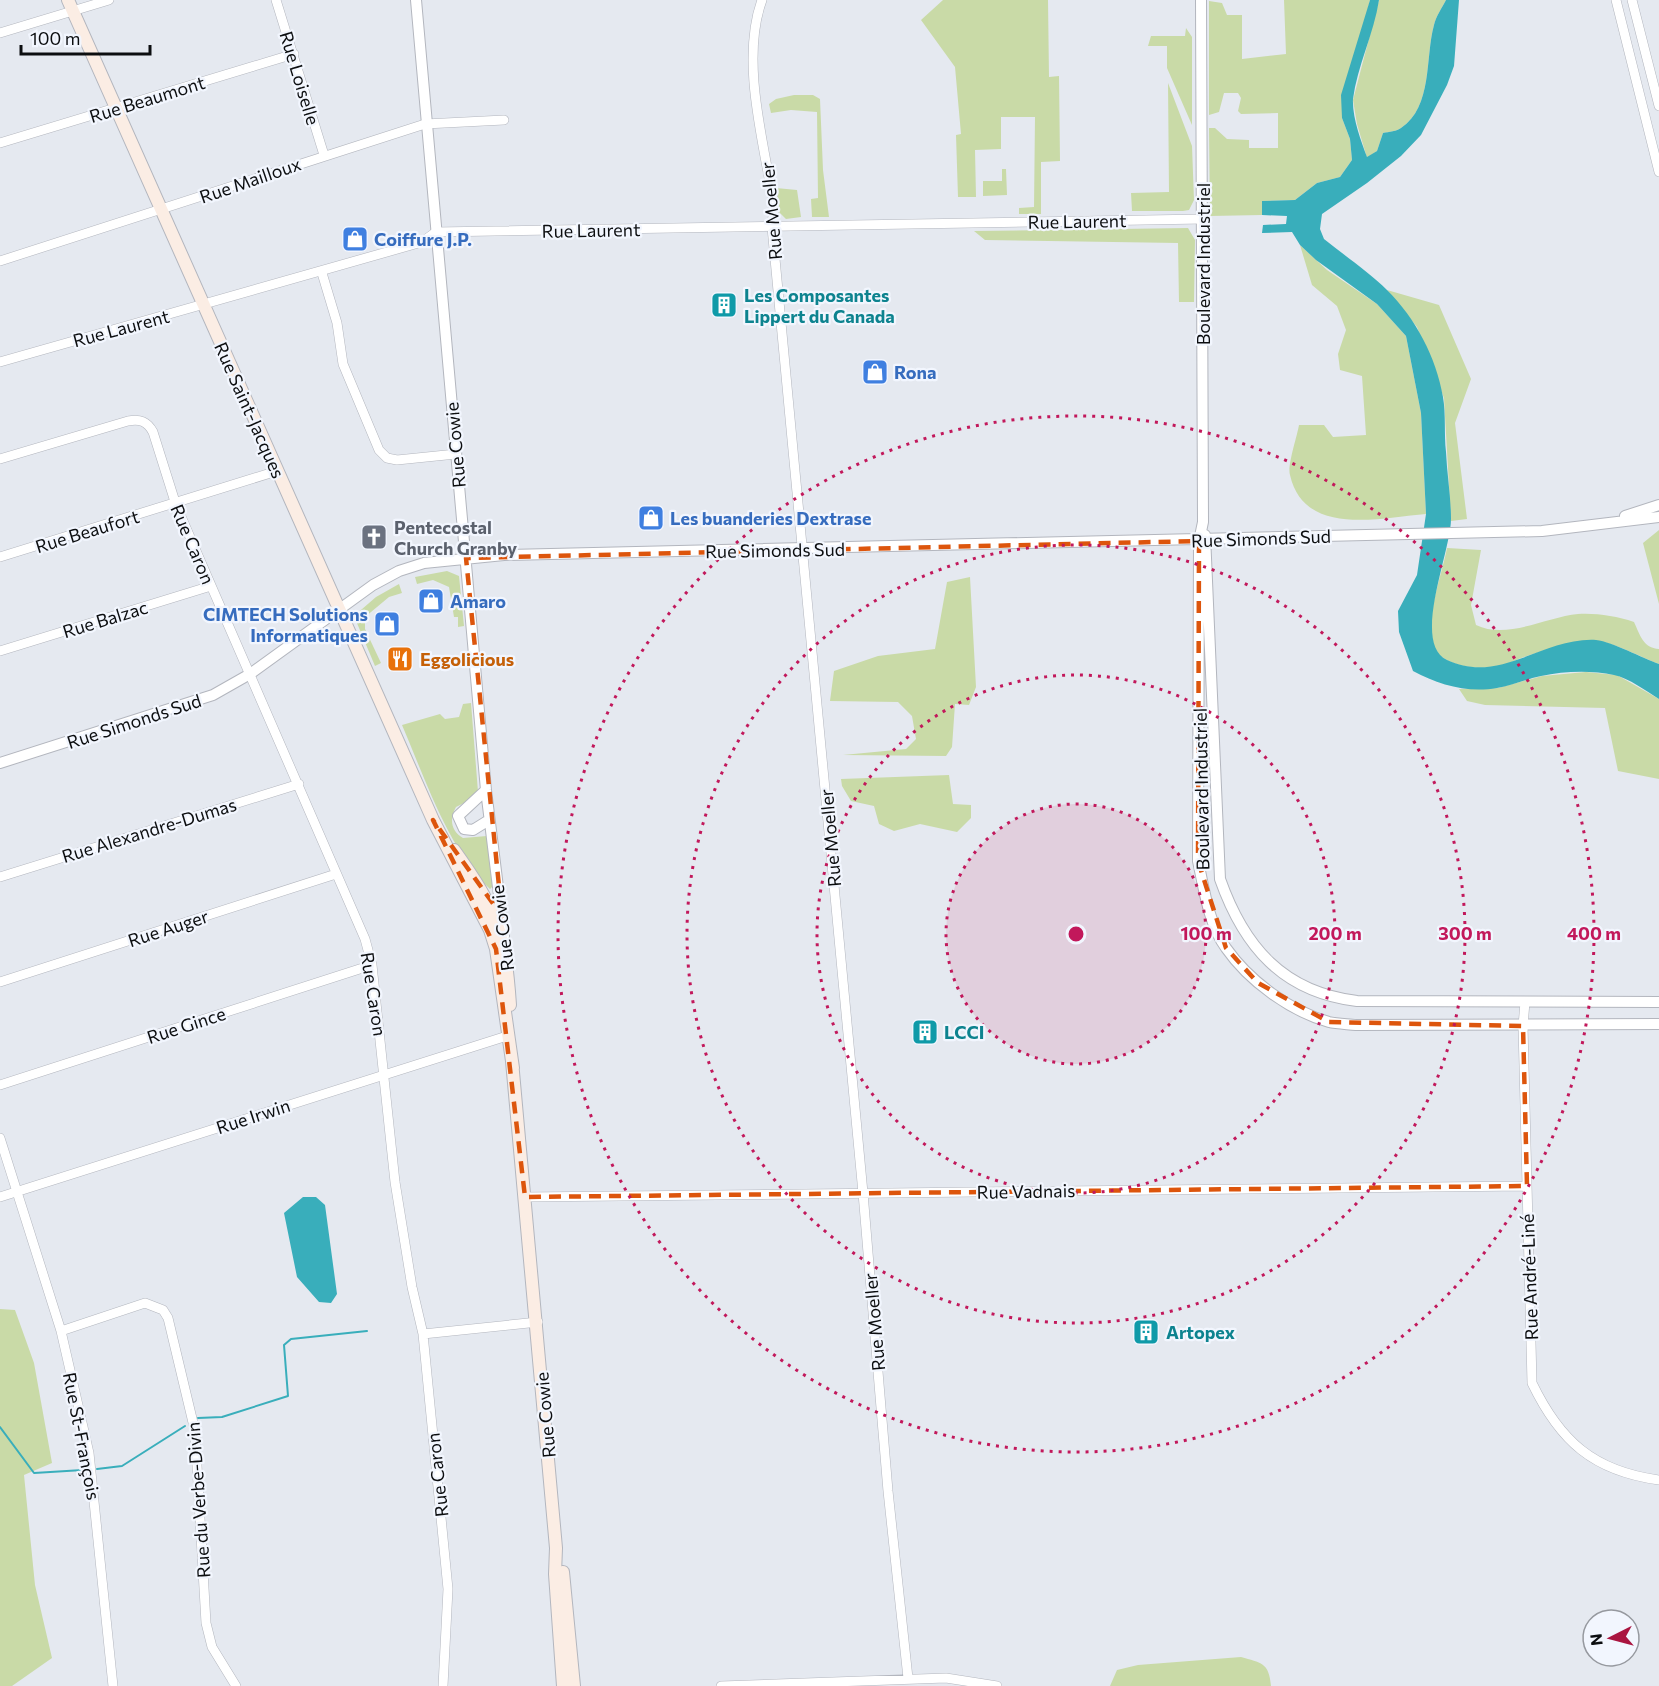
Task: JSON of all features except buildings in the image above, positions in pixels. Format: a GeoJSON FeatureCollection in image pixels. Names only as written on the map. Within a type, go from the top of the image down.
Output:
{"type":"FeatureCollection","features":[{"type":"Feature","properties":{"kind":"main road","name":"Rue Saint-Jacques"},"geometry":{"type":"LineString","coordinates":[[70,5],[432,820],[490,930],[496,949],[507,1036]]}},
{"type":"Feature","properties":{"kind":"main road","name":"Rue Saint-Jacques"},"geometry":{"type":"LineString","coordinates":[[432,820],[484,891],[497,919],[505,945]]}},
{"type":"Feature","properties":{"kind":"main road","name":"Rue Cowie"},"geometry":{"type":"LineString","coordinates":[[505,945],[513,1068],[538,1322],[556,1548],[555,1574],[562,1686]]}},
{"type":"Feature","properties":{"kind":"main road","name":"Rue Cowie"},"geometry":{"type":"LineString","coordinates":[[507,1036],[513,1068]]}},
{"type":"Feature","properties":{"kind":"main road","name":"Rue Cowie"},"geometry":{"type":"LineString","coordinates":[[556,1548],[563,1573],[573,1686]]}},
{"type":"Feature","properties":{"kind":"street"},"geometry":{"type":"LineString","coordinates":[[0,33],[70,5],[109,0]]}},
{"type":"Feature","properties":{"kind":"street","name":"Rue Loiselle"},"geometry":{"type":"LineString","coordinates":[[276,0],[324,155]]}},
{"type":"Feature","properties":{"kind":"street","name":"Rue Cowie"},"geometry":{"type":"LineString","coordinates":[[416,0],[425,124],[486,790],[505,945]]}},
{"type":"Feature","properties":{"kind":"street","name":"Rue Moeller"},"geometry":{"type":"LineString","coordinates":[[762,0],[753,41],[754,73],[774,205],[772,227],[804,550],[888,1491],[908,1678]]}},
{"type":"Feature","properties":{"kind":"street","name":"Boulevard Industriel"},"geometry":{"type":"LineString","coordinates":[[1201,0],[1202,528],[1220,879],[1232,913],[1246,936],[1277,968],[1304,988],[1338,999],[1659,1002]]}},
{"type":"Feature","properties":{"kind":"street"},"geometry":{"type":"LineString","coordinates":[[1616,0],[1659,170]]}},
{"type":"Feature","properties":{"kind":"street"},"geometry":{"type":"LineString","coordinates":[[1632,0],[1659,106]]}},
{"type":"Feature","properties":{"kind":"street","name":"Rue Beaumont"},"geometry":{"type":"LineString","coordinates":[[0,143],[294,54]]}},
{"type":"Feature","properties":{"kind":"street"},"geometry":{"type":"LineString","coordinates":[[1632,64],[1647,61]]}},
{"type":"Feature","properties":{"kind":"street","name":"Rue Mailloux"},"geometry":{"type":"LineString","coordinates":[[0,261],[425,124],[504,120]]}},
{"type":"Feature","properties":{"kind":"street","name":"Rue Laurent"},"geometry":{"type":"LineString","coordinates":[[0,362],[322,273],[422,242],[436,232],[1203,219]]}},
{"type":"Feature","properties":{"kind":"street"},"geometry":{"type":"LineString","coordinates":[[322,273],[337,323],[343,364],[379,450],[387,458],[396,460],[456,454]]}},
{"type":"Feature","properties":{"kind":"street","name":"Rue Caron"},"geometry":{"type":"LineString","coordinates":[[0,459],[139,420],[148,424],[153,432],[176,505],[299,784],[364,939],[372,965],[395,1182],[412,1287],[423,1334],[448,1589],[443,1686]]}},
{"type":"Feature","properties":{"kind":"street","name":"Rue Beaufort"},"geometry":{"type":"LineString","coordinates":[[0,557],[176,505],[277,471]]}},
{"type":"Feature","properties":{"kind":"street","name":"Rue Simonds Sud"},"geometry":{"type":"LineString","coordinates":[[1599,524],[1659,505]]}},
{"type":"Feature","properties":{"kind":"street","name":"Rue Simonds Sud"},"geometry":{"type":"LineString","coordinates":[[0,763],[195,703],[250,674],[339,612],[373,585],[399,571],[424,563],[504,555],[804,550],[1542,531],[1659,517]]}},
{"type":"Feature","properties":{"kind":"street","name":"Boulevard Industriel"},"geometry":{"type":"LineString","coordinates":[[1203,540],[1198,861],[1206,898],[1226,948],[1258,983],[1291,1005],[1329,1022],[1356,1025],[1659,1024]]}},
{"type":"Feature","properties":{"kind":"street","name":"Rue Balzac"},"geometry":{"type":"LineString","coordinates":[[0,651],[211,586]]}},
{"type":"Feature","properties":{"kind":"street","name":"Rue Alexandre-Dumas"},"geometry":{"type":"LineString","coordinates":[[0,877],[299,784]]}},
{"type":"Feature","properties":{"kind":"street"},"geometry":{"type":"LineString","coordinates":[[486,790],[458,816],[464,829],[473,830],[489,820]]}},
{"type":"Feature","properties":{"kind":"street","name":"Rue Auger"},"geometry":{"type":"LineString","coordinates":[[0,982],[336,874]]}},
{"type":"Feature","properties":{"kind":"street","name":"Rue Gince"},"geometry":{"type":"LineString","coordinates":[[0,1085],[372,965]]}},
{"type":"Feature","properties":{"kind":"street","name":"Rue André-Liné"},"geometry":{"type":"LineString","coordinates":[[1525,1002],[1523,1026],[1532,1383],[1548,1415],[1569,1442],[1602,1463],[1633,1476],[1659,1480]]}},
{"type":"Feature","properties":{"kind":"street","name":"Rue Irwin"},"geometry":{"type":"LineString","coordinates":[[0,1197],[507,1036]]}},
{"type":"Feature","properties":{"kind":"street","name":"Rue St-François"},"geometry":{"type":"LineString","coordinates":[[0,1138],[61,1331],[93,1481],[113,1686]]}},
{"type":"Feature","properties":{"kind":"street","name":"Rue Vadnais"},"geometry":{"type":"LineString","coordinates":[[525,1197],[1527,1186]]}},
{"type":"Feature","properties":{"kind":"street","name":"Rue du Verbe-Divin"},"geometry":{"type":"LineString","coordinates":[[61,1331],[145,1304],[163,1310],[168,1318],[195,1431],[206,1623],[212,1647],[236,1686]]}},
{"type":"Feature","properties":{"kind":"street"},"geometry":{"type":"LineString","coordinates":[[423,1334],[538,1322]]}},
{"type":"Feature","properties":{"kind":"street"},"geometry":{"type":"LineString","coordinates":[[721,1686],[908,1678],[946,1678],[997,1686]]}},
{"type":"Feature","properties":{"kind":"highlighted area"},"geometry":{"type":"Polygon","coordinates":[[[1199,541],[1198,861],[1226,948],[1258,983],[1329,1022],[1523,1026],[1527,1186],[525,1197],[496,949],[433,820],[502,916],[466,558],[1199,541]]]}},
{"type":"Feature","properties":{"kind":"green space"},"geometry":{"type":"Polygon","coordinates":[[[943,0],[1048,0],[1049,77],[1059,76],[1060,161],[1041,162],[1041,214],[1019,214],[1019,208],[1034,207],[1035,117],[1001,117],[1001,149],[975,150],[976,197],[958,197],[956,135],[961,134],[955,67],[921,20],[943,0]]]}},
{"type":"Feature","properties":{"kind":"green space"},"geometry":{"type":"Polygon","coordinates":[[[1284,0],[1370,0],[1342,118],[1350,139],[1352,160],[1340,177],[1317,183],[1295,200],[1262,201],[1262,215],[1210,216],[1209,128],[1215,128],[1227,139],[1249,140],[1249,148],[1278,148],[1278,113],[1241,114],[1238,111],[1241,98],[1238,93],[1224,93],[1219,112],[1209,115],[1209,1],[1222,3],[1227,15],[1242,15],[1242,59],[1286,54],[1284,0]]]}},
{"type":"Feature","properties":{"kind":"green space"},"geometry":{"type":"Polygon","coordinates":[[[1379,0],[1446,0],[1434,25],[1426,81],[1418,108],[1401,128],[1383,133],[1377,151],[1367,158],[1353,100],[1379,0]]]}},
{"type":"Feature","properties":{"kind":"green space"},"geometry":{"type":"Polygon","coordinates":[[[1186,28],[1192,37],[1192,125],[1167,68],[1167,46],[1148,46],[1151,36],[1185,36],[1186,28]]]}},
{"type":"Feature","properties":{"kind":"green space"},"geometry":{"type":"Polygon","coordinates":[[[1168,83],[1192,146],[1194,200],[1189,210],[1132,211],[1131,193],[1169,192],[1168,83]]]}},
{"type":"Feature","properties":{"kind":"green space"},"geometry":{"type":"Polygon","coordinates":[[[794,95],[813,95],[820,99],[823,170],[829,217],[812,217],[811,199],[818,198],[817,112],[791,110],[771,113],[769,104],[776,99],[794,95]]]}},
{"type":"Feature","properties":{"kind":"green space"},"geometry":{"type":"Polygon","coordinates":[[[1002,169],[1006,169],[1007,195],[983,196],[983,181],[1002,181],[1002,169]]]}},
{"type":"Feature","properties":{"kind":"green space"},"geometry":{"type":"Polygon","coordinates":[[[776,188],[797,190],[801,217],[786,219],[779,212],[776,188]]]}},
{"type":"Feature","properties":{"kind":"green space"},"geometry":{"type":"Polygon","coordinates":[[[1188,228],[1195,240],[1194,302],[1179,302],[1178,243],[985,240],[974,231],[1188,228]]]}},
{"type":"Feature","properties":{"kind":"green space"},"geometry":{"type":"Polygon","coordinates":[[[1300,245],[1327,270],[1377,304],[1406,336],[1421,413],[1426,514],[1366,520],[1346,519],[1327,516],[1311,508],[1298,495],[1289,471],[1299,425],[1324,425],[1333,437],[1366,435],[1362,376],[1340,370],[1338,354],[1346,330],[1337,306],[1312,285],[1300,245]]]}},
{"type":"Feature","properties":{"kind":"green space"},"geometry":{"type":"Polygon","coordinates":[[[1387,290],[1439,305],[1471,379],[1455,423],[1467,519],[1451,521],[1444,398],[1417,327],[1387,290]]]}},
{"type":"Feature","properties":{"kind":"green space"},"geometry":{"type":"Polygon","coordinates":[[[1659,530],[1659,604],[1643,543],[1659,530]]]}},
{"type":"Feature","properties":{"kind":"green space"},"geometry":{"type":"Polygon","coordinates":[[[1447,548],[1481,550],[1471,605],[1476,625],[1501,630],[1578,614],[1613,617],[1634,622],[1646,643],[1659,649],[1659,664],[1601,641],[1540,652],[1494,667],[1477,668],[1448,661],[1435,650],[1431,632],[1433,608],[1447,548]]]}},
{"type":"Feature","properties":{"kind":"green space"},"geometry":{"type":"Polygon","coordinates":[[[447,571],[459,576],[464,626],[458,627],[458,617],[454,617],[449,587],[433,580],[417,584],[415,577],[447,571]]]}},
{"type":"Feature","properties":{"kind":"green space"},"geometry":{"type":"Polygon","coordinates":[[[970,577],[976,687],[969,705],[955,704],[952,747],[946,756],[843,755],[906,749],[916,739],[912,716],[898,702],[830,701],[834,671],[878,656],[935,649],[947,582],[970,577]]]}},
{"type":"Feature","properties":{"kind":"green space"},"geometry":{"type":"Polygon","coordinates":[[[399,584],[402,593],[389,597],[365,617],[365,629],[381,663],[375,666],[354,616],[376,597],[399,584]]]}},
{"type":"Feature","properties":{"kind":"green space"},"geometry":{"type":"Polygon","coordinates":[[[1586,672],[1617,675],[1659,699],[1659,779],[1618,771],[1605,708],[1485,705],[1467,701],[1459,689],[1498,688],[1542,676],[1586,672]]]}},
{"type":"Feature","properties":{"kind":"green space"},"geometry":{"type":"Polygon","coordinates":[[[471,703],[478,792],[470,800],[456,807],[452,816],[452,824],[463,838],[487,836],[493,886],[490,889],[475,873],[450,834],[402,725],[440,714],[445,719],[459,717],[463,704],[471,703]]]}},
{"type":"Feature","properties":{"kind":"green space"},"geometry":{"type":"Polygon","coordinates":[[[949,775],[953,804],[971,805],[971,818],[957,832],[920,824],[894,831],[879,824],[874,806],[851,801],[842,786],[841,779],[949,775]]]}},
{"type":"Feature","properties":{"kind":"green space"},"geometry":{"type":"Polygon","coordinates":[[[0,1309],[15,1310],[34,1363],[52,1463],[24,1475],[35,1585],[52,1658],[12,1686],[0,1686],[0,1309]]]}},
{"type":"Feature","properties":{"kind":"green space"},"geometry":{"type":"Polygon","coordinates":[[[1241,1657],[1263,1665],[1268,1672],[1271,1686],[1110,1686],[1117,1670],[1138,1665],[1241,1657]]]}},
{"type":"Feature","properties":{"kind":"water"},"geometry":{"type":"Polygon","coordinates":[[[1370,0],[1379,0],[1353,99],[1355,121],[1367,157],[1377,151],[1383,133],[1401,128],[1418,108],[1426,81],[1435,22],[1446,0],[1459,0],[1454,66],[1447,85],[1421,135],[1401,156],[1322,214],[1320,229],[1324,239],[1380,283],[1407,313],[1430,353],[1440,382],[1444,404],[1451,519],[1432,617],[1432,635],[1437,650],[1447,660],[1466,666],[1485,667],[1503,664],[1558,645],[1577,641],[1603,641],[1659,664],[1659,699],[1626,679],[1596,672],[1559,673],[1535,677],[1503,687],[1464,689],[1443,684],[1413,671],[1399,632],[1398,611],[1417,575],[1426,514],[1421,413],[1406,336],[1377,304],[1316,260],[1300,245],[1292,232],[1262,233],[1263,225],[1286,224],[1287,216],[1262,215],[1262,201],[1295,200],[1317,183],[1340,177],[1352,160],[1350,139],[1342,118],[1341,95],[1370,0]]]}},
{"type":"Feature","properties":{"kind":"water"},"geometry":{"type":"Polygon","coordinates":[[[303,1197],[316,1197],[325,1205],[337,1294],[331,1303],[319,1302],[297,1277],[284,1213],[303,1197]]]}},
{"type":"Feature","properties":{"kind":"waterway"},"geometry":{"type":"LineString","coordinates":[[198,1418],[222,1417],[288,1396],[284,1345],[291,1339],[367,1331]]}},
{"type":"Feature","properties":{"kind":"waterway"},"geometry":{"type":"LineString","coordinates":[[97,1469],[122,1466],[185,1426]]}},
{"type":"Feature","properties":{"kind":"waterway"},"geometry":{"type":"LineString","coordinates":[[0,1427],[34,1473],[83,1470]]}},
{"type":"Feature","properties":{"kind":"place","name":"Coiffure J.P."},"geometry":{"type":"Point","coordinates":[355,239]}},
{"type":"Feature","properties":{"kind":"place","name":"Les Composantes Lippert du Canada"},"geometry":{"type":"Point","coordinates":[724,305]}},
{"type":"Feature","properties":{"kind":"place","name":"Rona"},"geometry":{"type":"Point","coordinates":[875,372]}},
{"type":"Feature","properties":{"kind":"place","name":"Les buanderies Dextrase"},"geometry":{"type":"Point","coordinates":[651,518]}},
{"type":"Feature","properties":{"kind":"place","name":"Pentecostal Church Granby"},"geometry":{"type":"Point","coordinates":[374,537]}},
{"type":"Feature","properties":{"kind":"place","name":"Amaro"},"geometry":{"type":"Point","coordinates":[431,601]}},
{"type":"Feature","properties":{"kind":"place","name":"CIMTECH Solutions Informatiques"},"geometry":{"type":"Point","coordinates":[387,624]}},
{"type":"Feature","properties":{"kind":"place","name":"Eggolicious"},"geometry":{"type":"Point","coordinates":[400,659]}},
{"type":"Feature","properties":{"kind":"place","name":"LCCI"},"geometry":{"type":"Point","coordinates":[925,1032]}},
{"type":"Feature","properties":{"kind":"place","name":"Artopex"},"geometry":{"type":"Point","coordinates":[1146,1332]}}]}
